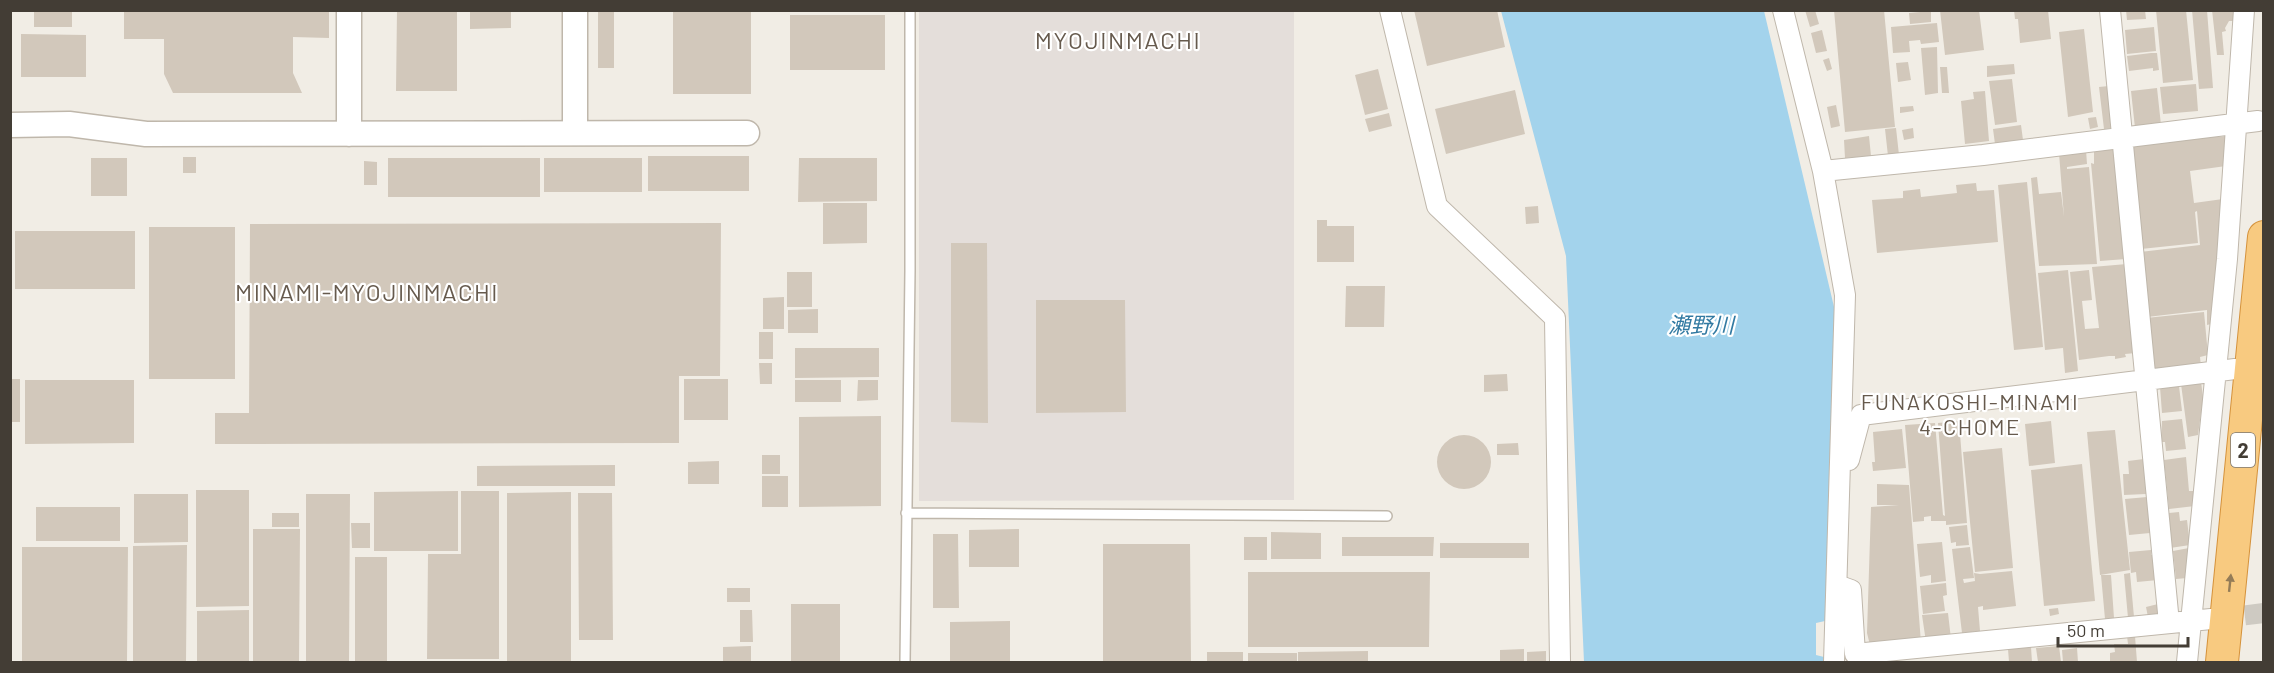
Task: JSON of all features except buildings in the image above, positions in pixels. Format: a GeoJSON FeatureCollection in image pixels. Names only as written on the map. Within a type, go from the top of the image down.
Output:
{"type":"FeatureCollection","features":[{"type":"Feature","properties":{"kind":"highway","name":"2"},"geometry":{"type":"LineString","coordinates":[[2222,663],[2264,237]]}},
{"type":"Feature","properties":{"kind":"highway","name":"2"},"geometry":{"type":"LineString","coordinates":[[2244,663],[2264,466]]}},
{"type":"Feature","properties":{"kind":"street"},"geometry":{"type":"LineString","coordinates":[[349,10],[349,134]]}},
{"type":"Feature","properties":{"kind":"street"},"geometry":{"type":"LineString","coordinates":[[575,10],[575,133]]}},
{"type":"Feature","properties":{"kind":"street"},"geometry":{"type":"LineString","coordinates":[[1390,10],[1437,206],[1555,318],[1560,663]]}},
{"type":"Feature","properties":{"kind":"street"},"geometry":{"type":"LineString","coordinates":[[1783,10],[1823,171],[1845,295],[1834,663]]}},
{"type":"Feature","properties":{"kind":"street"},"geometry":{"type":"LineString","coordinates":[[2110,10],[2169,623]]}},
{"type":"Feature","properties":{"kind":"street"},"geometry":{"type":"LineString","coordinates":[[2187,663],[2201,620],[2226,370],[2228,258],[2244,10]]}},
{"type":"Feature","properties":{"kind":"street"},"geometry":{"type":"LineString","coordinates":[[1823,171],[2122,140],[2258,121]]}},
{"type":"Feature","properties":{"kind":"street"},"geometry":{"type":"LineString","coordinates":[[10,125],[69,124],[146,134],[747,133]]}},
{"type":"Feature","properties":{"kind":"street"},"geometry":{"type":"LineString","coordinates":[[1840,494],[1860,415],[2226,370]]}},
{"type":"Feature","properties":{"kind":"street"},"geometry":{"type":"LineString","coordinates":[[1837,585],[1851,591],[1854,654],[2201,620]]}},
{"type":"Feature","properties":{"kind":"lane"},"geometry":{"type":"LineString","coordinates":[[905,663],[910,271],[910,10]]}},
{"type":"Feature","properties":{"kind":"lane"},"geometry":{"type":"LineString","coordinates":[[906,513],[1387,516]]}},
{"type":"Feature","properties":{"kind":"shaded area"},"geometry":{"type":"Polygon","coordinates":[[[919,11],[1294,11],[1294,500],[919,501],[919,11]]]}},
{"type":"Feature","properties":{"kind":"water","name":"瀬野川"},"geometry":{"type":"Polygon","coordinates":[[[1501,11],[1764,11],[1835,311],[1825,621],[1816,623],[1816,655],[1824,657],[1823,662],[1584,662],[1566,256],[1501,11]]]}},
{"type":"Feature","properties":{"kind":"tunnel"},"geometry":{"type":"LineString","coordinates":[[2215,619],[2264,613]]}},
{"type":"Feature","properties":{"kind":"district","name":"MYOJINMACHI"},"geometry":{"type":"Point","coordinates":[1118,39]}},
{"type":"Feature","properties":{"kind":"district","name":"MINAMI-MYOJINMACHI"},"geometry":{"type":"Point","coordinates":[367,291]}},
{"type":"Feature","properties":{"kind":"district","name":"FUNAKOSHI-MINAMI 4-CHOME"},"geometry":{"type":"Point","coordinates":[1970,414]}}]}
